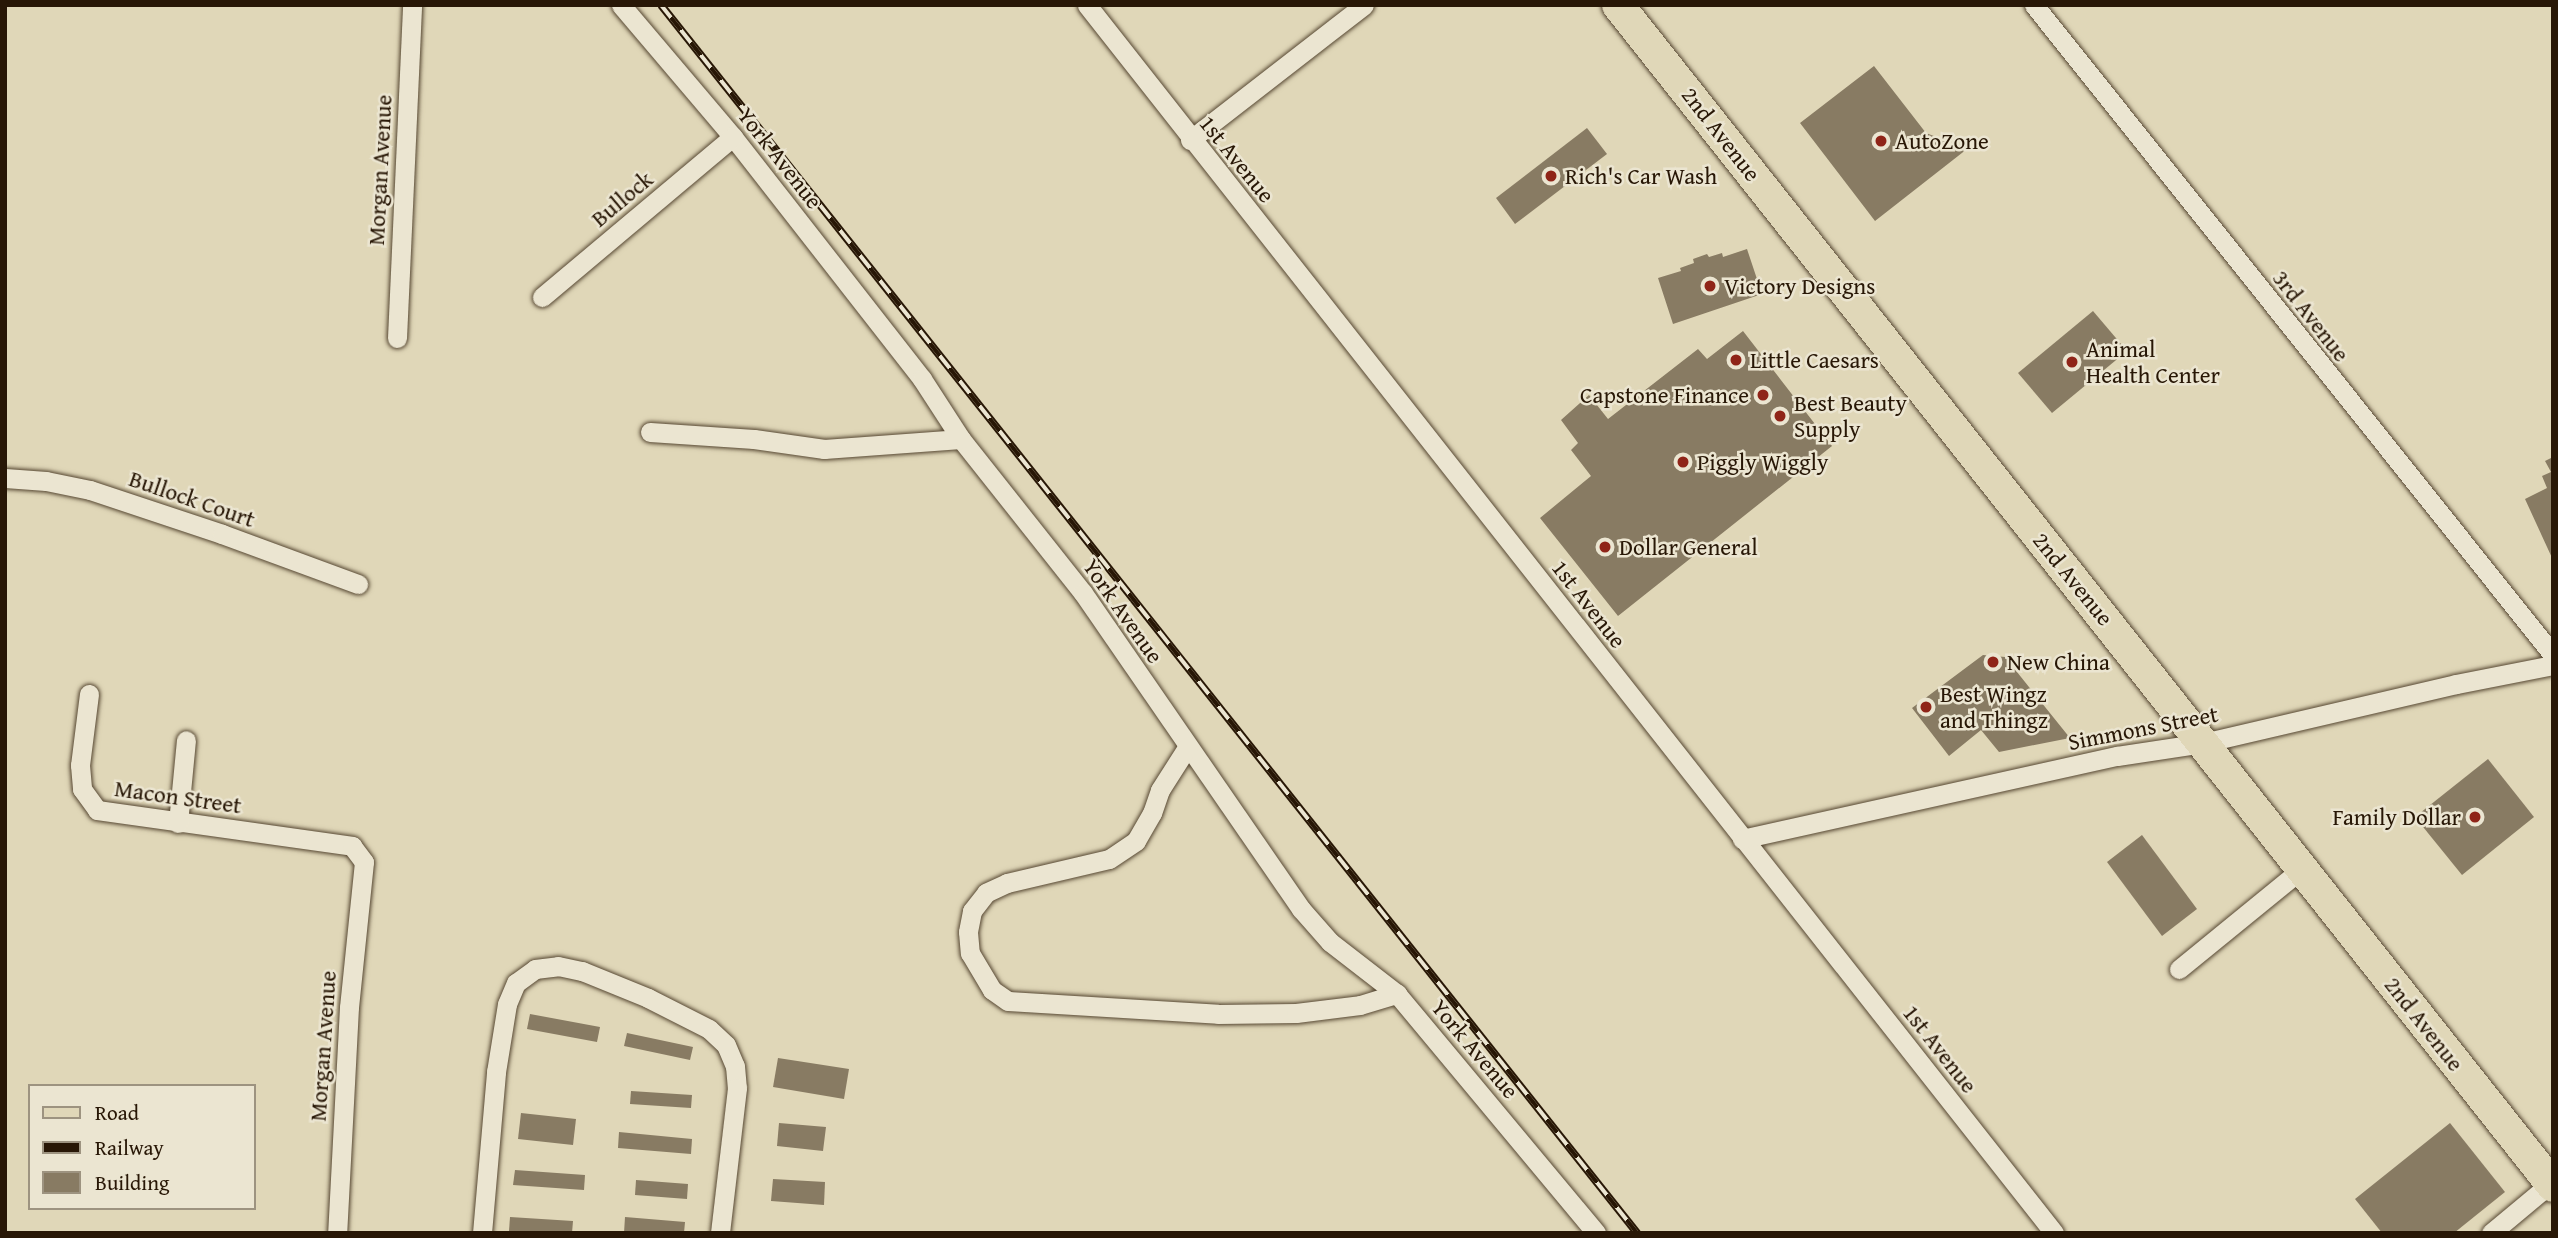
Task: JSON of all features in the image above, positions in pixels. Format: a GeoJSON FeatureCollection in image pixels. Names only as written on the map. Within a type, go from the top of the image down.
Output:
{"type":"FeatureCollection","features":[{"type":"Feature","properties":{"kind":"main road","name":"2nd Avenue"},"geometry":{"type":"LineString","coordinates":[[1618,5],[2552,1184]]}},
{"type":"Feature","properties":{"kind":"street","name":"Morgan Avenue"},"geometry":{"type":"LineString","coordinates":[[397,338],[412,5]]}},
{"type":"Feature","properties":{"kind":"street","name":"York Avenue"},"geometry":{"type":"LineString","coordinates":[[621,5],[733,136],[922,379],[961,439],[1083,593],[1301,909],[1330,943],[1397,995],[1596,1233]]}},
{"type":"Feature","properties":{"kind":"street","name":"1st Avenue"},"geometry":{"type":"LineString","coordinates":[[1087,5],[1190,140],[2053,1233]]}},
{"type":"Feature","properties":{"kind":"street"},"geometry":{"type":"LineString","coordinates":[[1190,140],[1364,5]]}},
{"type":"Feature","properties":{"kind":"street","name":"3rd Avenue"},"geometry":{"type":"LineString","coordinates":[[2034,5],[2553,655]]}},
{"type":"Feature","properties":{"kind":"street","name":"Bullock"},"geometry":{"type":"LineString","coordinates":[[542,297],[733,136]]}},
{"type":"Feature","properties":{"kind":"street"},"geometry":{"type":"LineString","coordinates":[[650,432],[754,439],[824,449],[961,439]]}},
{"type":"Feature","properties":{"kind":"street","name":"Bullock Court"},"geometry":{"type":"LineString","coordinates":[[5,478],[46,481],[90,490],[222,534],[358,584]]}},
{"type":"Feature","properties":{"kind":"street","name":"Simmons Street"},"geometry":{"type":"LineString","coordinates":[[1742,839],[2117,756],[2203,743],[2456,684],[2553,665]]}},
{"type":"Feature","properties":{"kind":"street","name":"Macon Street"},"geometry":{"type":"LineString","coordinates":[[89,694],[80,765],[82,789],[97,810],[352,846],[364,862]]}},
{"type":"Feature","properties":{"kind":"street"},"geometry":{"type":"LineString","coordinates":[[178,823],[186,740]]}},
{"type":"Feature","properties":{"kind":"street"},"geometry":{"type":"LineString","coordinates":[[1188,747],[1160,790],[1153,813],[1136,841],[1109,859],[1007,883],[986,893],[972,911],[968,932],[970,953],[992,990],[1008,1001],[1218,1014],[1296,1013],[1360,1005],[1397,995]]}},
{"type":"Feature","properties":{"kind":"street","name":"Morgan Avenue"},"geometry":{"type":"LineString","coordinates":[[337,1233],[349,1007],[364,862]]}},
{"type":"Feature","properties":{"kind":"street"},"geometry":{"type":"LineString","coordinates":[[2179,969],[2303,868]]}},
{"type":"Feature","properties":{"kind":"street"},"geometry":{"type":"LineString","coordinates":[[482,1233],[496,1072],[507,1004],[516,983],[535,970],[558,966],[582,971],[648,998],[709,1029],[726,1045],[735,1066],[737,1088],[720,1233]]}},
{"type":"Feature","properties":{"kind":"street"},"geometry":{"type":"LineString","coordinates":[[2491,1233],[2552,1184]]}},
{"type":"Feature","properties":{"kind":"building","name":"AutoZone"},"geometry":{"type":"Polygon","coordinates":[[[1874,66],[1926,133],[1967,149],[1875,221],[1800,123],[1874,66]]]}},
{"type":"Feature","properties":{"kind":"building","name":"Rich's Car Wash"},"geometry":{"type":"Polygon","coordinates":[[[1587,128],[1607,154],[1515,224],[1496,198],[1587,128]]]}},
{"type":"Feature","properties":{"kind":"building","name":"Victory Designs"},"geometry":{"type":"Polygon","coordinates":[[[1747,249],[1762,294],[1673,324],[1658,278],[1681,271],[1680,268],[1694,263],[1693,259],[1707,254],[1709,257],[1722,253],[1723,257],[1747,249]]]}},
{"type":"Feature","properties":{"kind":"building","name":"Animal Health Center"},"geometry":{"type":"Polygon","coordinates":[[[2093,311],[2127,351],[2052,413],[2018,373],[2093,311]]]}},
{"type":"Feature","properties":{"kind":"building","name":"Piggly Wiggly"},"geometry":{"type":"Polygon","coordinates":[[[1743,331],[1832,446],[1618,616],[1540,518],[1591,476],[1571,450],[1578,443],[1561,420],[1589,395],[1608,419],[1698,349],[1707,359],[1743,331]]]}},
{"type":"Feature","properties":{"kind":"building"},"geometry":{"type":"Polygon","coordinates":[[[2553,457],[2553,560],[2525,499],[2547,488],[2542,476],[2551,472],[2545,461],[2553,457]]]}},
{"type":"Feature","properties":{"kind":"building"},"geometry":{"type":"Polygon","coordinates":[[[1983,655],[2005,657],[2070,738],[1999,752],[1981,730],[1949,756],[1912,708],[1983,655]]]}},
{"type":"Feature","properties":{"kind":"building","name":"Family Dollar"},"geometry":{"type":"Polygon","coordinates":[[[2488,759],[2534,817],[2462,875],[2415,817],[2488,759]]]}},
{"type":"Feature","properties":{"kind":"building"},"geometry":{"type":"Polygon","coordinates":[[[2142,835],[2197,909],[2162,936],[2107,862],[2142,835]]]}},
{"type":"Feature","properties":{"kind":"building"},"geometry":{"type":"Polygon","coordinates":[[[530,1014],[600,1027],[597,1042],[527,1029],[530,1014]]]}},
{"type":"Feature","properties":{"kind":"building"},"geometry":{"type":"Polygon","coordinates":[[[627,1033],[693,1047],[690,1060],[624,1046],[627,1033]]]}},
{"type":"Feature","properties":{"kind":"building"},"geometry":{"type":"Polygon","coordinates":[[[778,1058],[849,1069],[844,1099],[773,1087],[778,1058]]]}},
{"type":"Feature","properties":{"kind":"building"},"geometry":{"type":"Polygon","coordinates":[[[631,1091],[692,1095],[691,1108],[630,1104],[631,1091]]]}},
{"type":"Feature","properties":{"kind":"building"},"geometry":{"type":"Polygon","coordinates":[[[521,1113],[576,1119],[573,1145],[518,1139],[521,1113]]]}},
{"type":"Feature","properties":{"kind":"building"},"geometry":{"type":"Polygon","coordinates":[[[779,1123],[826,1127],[823,1151],[777,1146],[779,1123]]]}},
{"type":"Feature","properties":{"kind":"building"},"geometry":{"type":"Polygon","coordinates":[[[2450,1123],[2505,1192],[2454,1233],[2382,1233],[2355,1199],[2450,1123]]]}},
{"type":"Feature","properties":{"kind":"building"},"geometry":{"type":"Polygon","coordinates":[[[619,1132],[692,1139],[691,1154],[618,1148],[619,1132]]]}},
{"type":"Feature","properties":{"kind":"building"},"geometry":{"type":"Polygon","coordinates":[[[515,1170],[585,1175],[584,1190],[513,1185],[515,1170]]]}},
{"type":"Feature","properties":{"kind":"building"},"geometry":{"type":"Polygon","coordinates":[[[773,1179],[825,1182],[824,1205],[771,1201],[773,1179]]]}},
{"type":"Feature","properties":{"kind":"building"},"geometry":{"type":"Polygon","coordinates":[[[636,1180],[688,1184],[687,1199],[635,1195],[636,1180]]]}},
{"type":"Feature","properties":{"kind":"building"},"geometry":{"type":"Polygon","coordinates":[[[510,1217],[573,1221],[572,1233],[509,1231],[510,1217]]]}},
{"type":"Feature","properties":{"kind":"building"},"geometry":{"type":"Polygon","coordinates":[[[625,1217],[685,1222],[684,1233],[624,1233],[625,1217]]]}},
{"type":"Feature","properties":{"kind":"railway"},"geometry":{"type":"LineString","coordinates":[[661,5],[1637,1233]]}},
{"type":"Feature","properties":{"kind":"place","name":"AutoZone"},"geometry":{"type":"Point","coordinates":[1881,141]}},
{"type":"Feature","properties":{"kind":"place","name":"Rich's Car Wash"},"geometry":{"type":"Point","coordinates":[1551,176]}},
{"type":"Feature","properties":{"kind":"place","name":"Victory Designs"},"geometry":{"type":"Point","coordinates":[1710,286]}},
{"type":"Feature","properties":{"kind":"place","name":"Little Caesars"},"geometry":{"type":"Point","coordinates":[1736,360]}},
{"type":"Feature","properties":{"kind":"place","name":"Animal Health Center"},"geometry":{"type":"Point","coordinates":[2072,362]}},
{"type":"Feature","properties":{"kind":"place","name":"Capstone Finance"},"geometry":{"type":"Point","coordinates":[1763,395]}},
{"type":"Feature","properties":{"kind":"place","name":"Best Beauty Supply"},"geometry":{"type":"Point","coordinates":[1780,416]}},
{"type":"Feature","properties":{"kind":"place","name":"Piggly Wiggly"},"geometry":{"type":"Point","coordinates":[1683,462]}},
{"type":"Feature","properties":{"kind":"place","name":"Dollar General"},"geometry":{"type":"Point","coordinates":[1605,547]}},
{"type":"Feature","properties":{"kind":"place","name":"New China"},"geometry":{"type":"Point","coordinates":[1993,662]}},
{"type":"Feature","properties":{"kind":"place","name":"Best Wingz and Thingz"},"geometry":{"type":"Point","coordinates":[1926,707]}},
{"type":"Feature","properties":{"kind":"place","name":"Family Dollar"},"geometry":{"type":"Point","coordinates":[2475,817]}}]}
